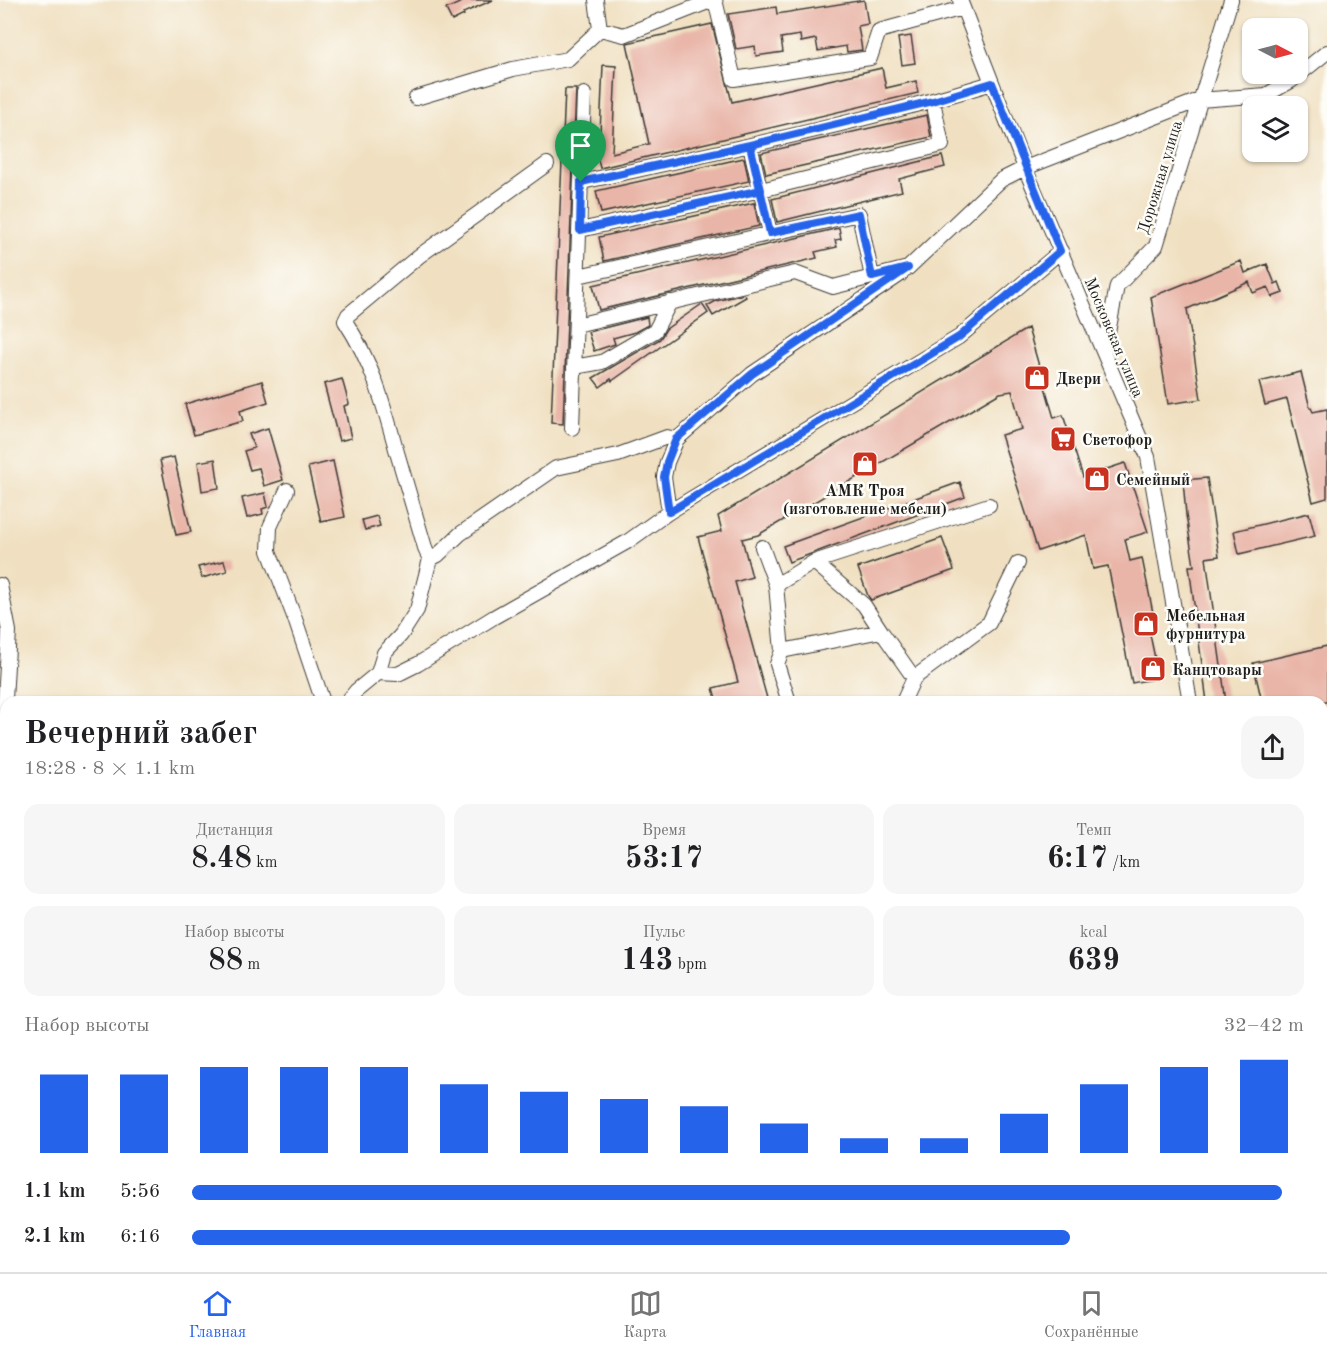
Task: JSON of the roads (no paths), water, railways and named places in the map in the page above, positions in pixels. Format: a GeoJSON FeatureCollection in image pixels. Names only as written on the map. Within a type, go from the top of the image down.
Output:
{"type":"FeatureCollection","features":[{"type":"Feature","properties":{"kind":"street"},"geometry":{"type":"LineString","coordinates":[[596,0],[600,29]]}},
{"type":"Feature","properties":{"kind":"street"},"geometry":{"type":"LineString","coordinates":[[600,29],[624,35],[714,0],[734,79],[870,58],[879,31],[962,4]]}},
{"type":"Feature","properties":{"kind":"street","name":"Дорожная улица"},"geometry":{"type":"LineString","coordinates":[[1104,353],[1117,286],[1156,246],[1231,0]]}},
{"type":"Feature","properties":{"kind":"street","name":"Московская улица"},"geometry":{"type":"LineString","coordinates":[[962,4],[1025,168],[1148,456],[1189,696]]}},
{"type":"Feature","properties":{"kind":"street"},"geometry":{"type":"LineString","coordinates":[[416,98],[513,69],[568,59],[600,29]]}},
{"type":"Feature","properties":{"kind":"street"},"geometry":{"type":"LineString","coordinates":[[669,512],[664,477],[676,439],[752,374],[908,268],[1001,180],[1025,168],[1199,100],[1266,95],[1291,81],[1327,52]]}},
{"type":"Feature","properties":{"kind":"street"},"geometry":{"type":"LineString","coordinates":[[581,182],[750,145],[933,101],[992,83]]}},
{"type":"Feature","properties":{"kind":"street"},"geometry":{"type":"LineString","coordinates":[[572,428],[584,94]]}},
{"type":"Feature","properties":{"kind":"street"},"geometry":{"type":"LineString","coordinates":[[580,230],[761,190],[942,145],[933,101]]}},
{"type":"Feature","properties":{"kind":"street"},"geometry":{"type":"LineString","coordinates":[[750,145],[770,233]]}},
{"type":"Feature","properties":{"kind":"street"},"geometry":{"type":"LineString","coordinates":[[352,696],[378,673],[384,653],[401,635],[417,610],[430,559],[378,386],[362,347],[345,321],[348,315],[419,256],[547,164]]}},
{"type":"Feature","properties":{"kind":"street"},"geometry":{"type":"LineString","coordinates":[[578,276],[859,214],[872,277]]}},
{"type":"Feature","properties":{"kind":"street"},"geometry":{"type":"LineString","coordinates":[[378,673],[398,674],[418,664],[494,617],[627,542],[669,512],[959,337],[1060,251]]}},
{"type":"Feature","properties":{"kind":"street"},"geometry":{"type":"LineString","coordinates":[[576,325],[795,273],[833,287],[908,268]]}},
{"type":"Feature","properties":{"kind":"street"},"geometry":{"type":"LineString","coordinates":[[574,367],[602,362],[655,331],[670,302]]}},
{"type":"Feature","properties":{"kind":"street"},"geometry":{"type":"LineString","coordinates":[[430,559],[438,555],[460,534],[556,468],[618,455],[667,437],[676,439]]}},
{"type":"Feature","properties":{"kind":"street"},"geometry":{"type":"LineString","coordinates":[[287,490],[270,527],[269,551],[295,619],[320,696]]}},
{"type":"Feature","properties":{"kind":"street"},"geometry":{"type":"LineString","coordinates":[[776,585],[814,562],[989,505]]}},
{"type":"Feature","properties":{"kind":"street"},"geometry":{"type":"LineString","coordinates":[[762,547],[776,585],[782,651],[777,664],[787,696]]}},
{"type":"Feature","properties":{"kind":"street"},"geometry":{"type":"LineString","coordinates":[[814,562],[864,605],[914,678]]}},
{"type":"Feature","properties":{"kind":"street"},"geometry":{"type":"LineString","coordinates":[[906,696],[914,678],[989,623],[1018,563]]}},
{"type":"Feature","properties":{"kind":"street"},"geometry":{"type":"LineString","coordinates":[[0,585],[9,631],[5,696]]}},
{"type":"Feature","properties":{"kind":"street"},"geometry":{"type":"LineString","coordinates":[[782,651],[881,630]]}},
{"type":"Feature","properties":{"kind":"place","name":"Двери"},"geometry":{"type":"Point","coordinates":[1037,378]}},
{"type":"Feature","properties":{"kind":"place","name":"Светофор"},"geometry":{"type":"Point","coordinates":[1063,439]}},
{"type":"Feature","properties":{"kind":"place","name":"АМК Троя (изготовление мебели)"},"geometry":{"type":"Point","coordinates":[865,464]}},
{"type":"Feature","properties":{"kind":"place","name":"Семейный"},"geometry":{"type":"Point","coordinates":[1097,479]}},
{"type":"Feature","properties":{"kind":"place","name":"Мебельная фурнитура"},"geometry":{"type":"Point","coordinates":[1146,624]}},
{"type":"Feature","properties":{"kind":"place","name":"Канцтовары"},"geometry":{"type":"Point","coordinates":[1153,669]}}]}
